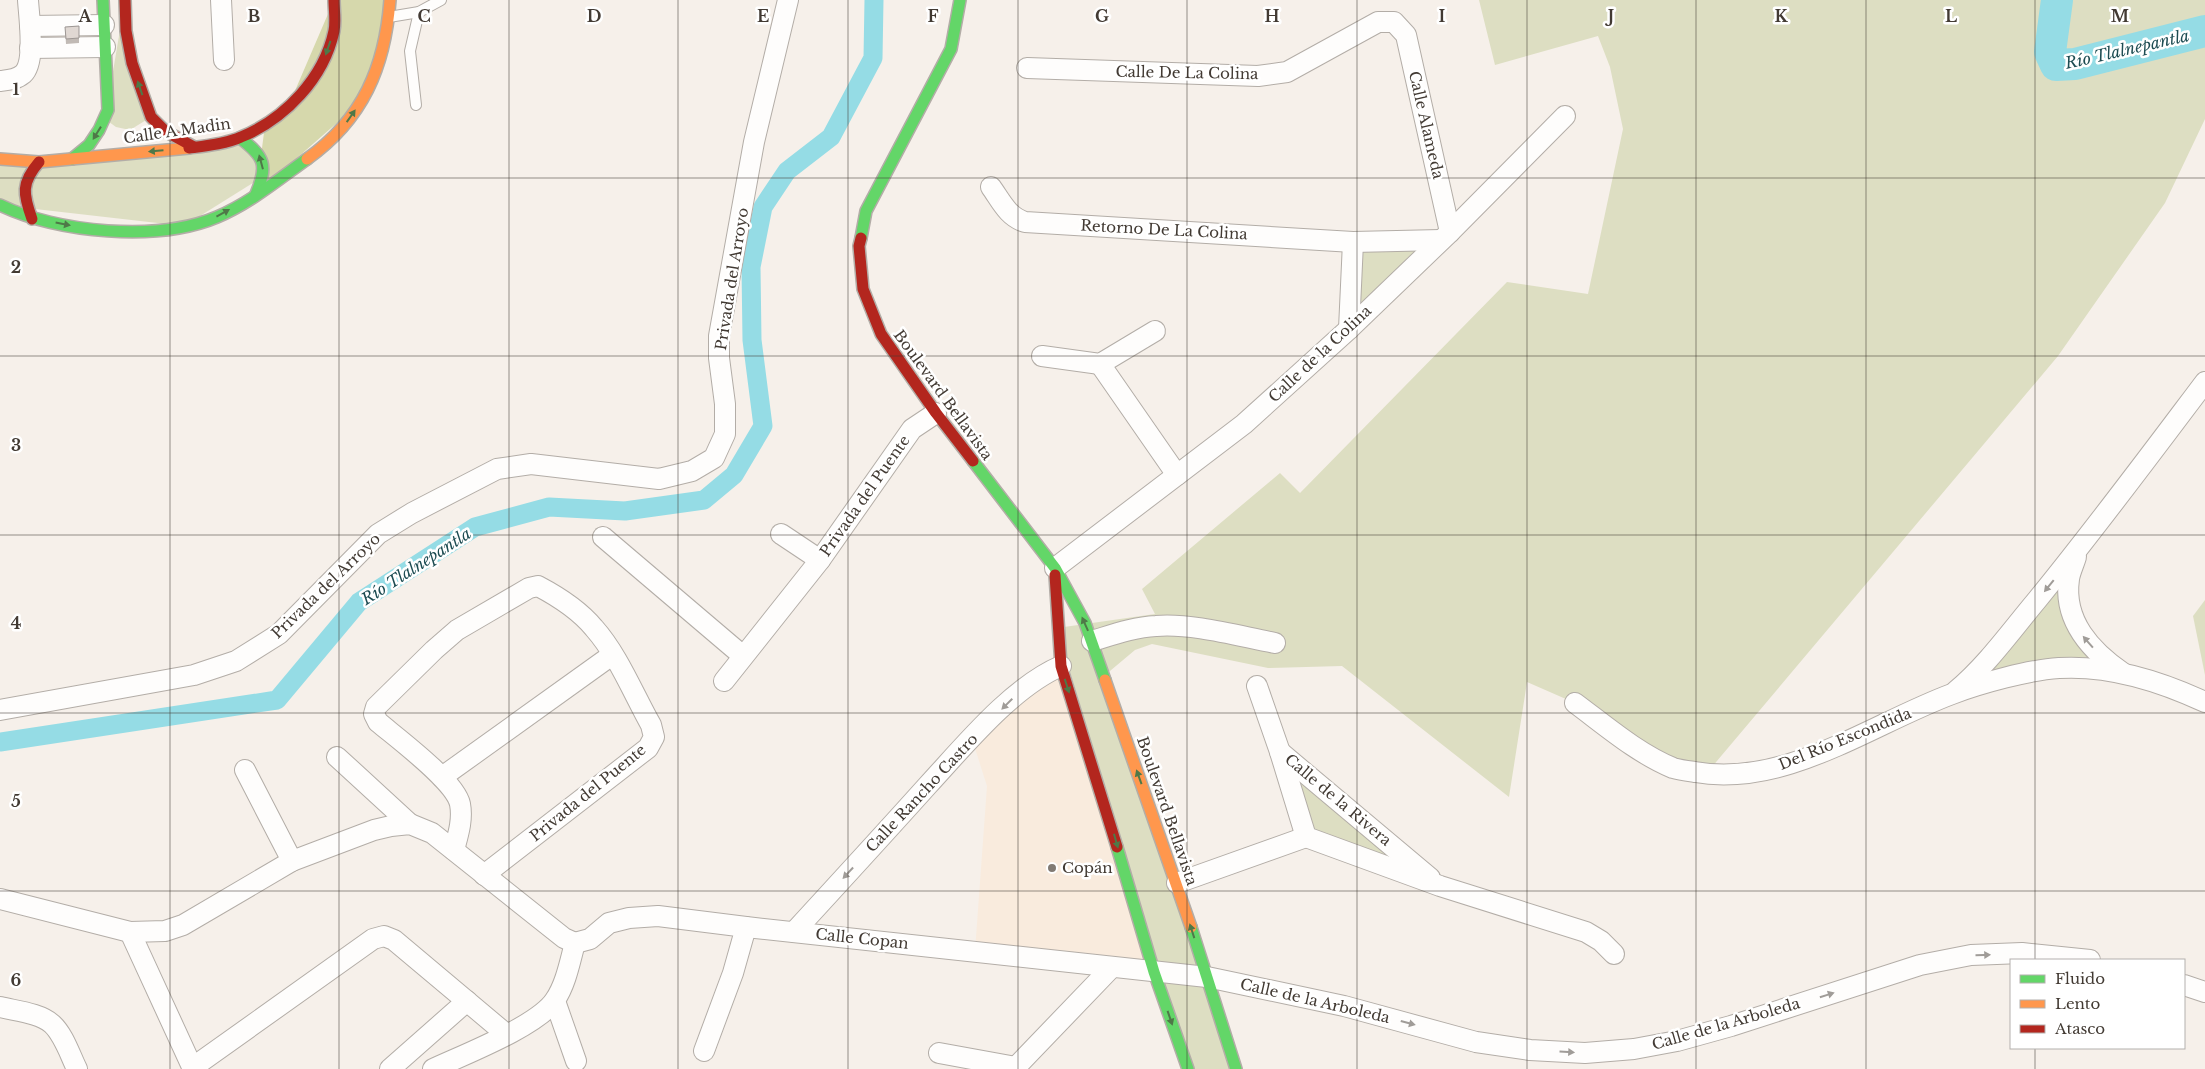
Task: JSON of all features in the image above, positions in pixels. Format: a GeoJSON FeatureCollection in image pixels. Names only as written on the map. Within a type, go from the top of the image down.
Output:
{"type":"FeatureCollection","features":[{"type":"Feature","properties":{"kind":"main road"},"geometry":{"type":"LineString","coordinates":[[72,159],[89,145],[99,130],[108,110],[103,0]]}},
{"type":"Feature","properties":{"kind":"main road"},"geometry":{"type":"LineString","coordinates":[[125,0],[126,31],[132,63],[151,117],[165,131],[194,148]]}},
{"type":"Feature","properties":{"kind":"main road","name":"Calle A Madin"},"geometry":{"type":"LineString","coordinates":[[0,159],[39,162],[194,148],[240,138],[265,125],[308,88],[323,60],[334,30],[334,0]]}},
{"type":"Feature","properties":{"kind":"main road"},"geometry":{"type":"LineString","coordinates":[[0,206],[32,218],[117,232],[184,226],[216,218],[256,194],[304,161],[340,132],[363,100],[377,69],[386,36],[390,0]]}},
{"type":"Feature","properties":{"kind":"main road","name":"Boulevard Bellavista"},"geometry":{"type":"LineString","coordinates":[[960,0],[951,49],[866,211],[859,246],[863,289],[880,334],[936,413],[1055,568],[1085,623],[1177,883],[1236,1069]]}},
{"type":"Feature","properties":{"kind":"main road"},"geometry":{"type":"LineString","coordinates":[[240,138],[257,151],[262,161],[264,176],[256,194]]}},
{"type":"Feature","properties":{"kind":"main road"},"geometry":{"type":"LineString","coordinates":[[32,218],[23,197],[24,185],[28,174],[39,162]]}},
{"type":"Feature","properties":{"kind":"main road"},"geometry":{"type":"LineString","coordinates":[[1055,568],[1060,666],[1096,776],[1154,972],[1188,1069]]}},
{"type":"Feature","properties":{"kind":"street"},"geometry":{"type":"LineString","coordinates":[[0,81],[13,80],[23,74],[29,64],[30,26],[28,0]]}},
{"type":"Feature","properties":{"kind":"street"},"geometry":{"type":"LineString","coordinates":[[221,0],[224,60]]}},
{"type":"Feature","properties":{"kind":"street","name":"Privada del Arroyo"},"geometry":{"type":"LineString","coordinates":[[0,710],[194,675],[236,661],[279,634],[378,534],[412,513],[497,469],[531,464],[659,479],[692,471],[714,458],[725,434],[725,404],[719,358],[720,336],[754,142],[788,0]]}},
{"type":"Feature","properties":{"kind":"street","name":"Calle De La Colina"},"geometry":{"type":"LineString","coordinates":[[1027,68],[1258,76],[1286,72],[1378,22],[1394,22]]}},
{"type":"Feature","properties":{"kind":"street","name":"Calle Alameda"},"geometry":{"type":"LineString","coordinates":[[1394,22],[1406,35],[1446,236]]}},
{"type":"Feature","properties":{"kind":"street"},"geometry":{"type":"LineString","coordinates":[[30,26],[104,25]]}},
{"type":"Feature","properties":{"kind":"street"},"geometry":{"type":"LineString","coordinates":[[30,48],[105,47]]}},
{"type":"Feature","properties":{"kind":"street","name":"Calle de la Colina"},"geometry":{"type":"LineString","coordinates":[[1055,568],[1244,424],[1349,329],[1446,236],[1565,116]]}},
{"type":"Feature","properties":{"kind":"street","name":"Retorno De La Colina"},"geometry":{"type":"LineString","coordinates":[[991,187],[1010,214],[1015,219],[1025,222],[1353,242],[1446,236]]}},
{"type":"Feature","properties":{"kind":"street"},"geometry":{"type":"LineString","coordinates":[[1349,329],[1353,242]]}},
{"type":"Feature","properties":{"kind":"street"},"geometry":{"type":"LineString","coordinates":[[1042,356],[1100,364],[1155,331]]}},
{"type":"Feature","properties":{"kind":"street"},"geometry":{"type":"LineString","coordinates":[[1100,364],[1177,475]]}},
{"type":"Feature","properties":{"kind":"street"},"geometry":{"type":"LineString","coordinates":[[1953,694],[1973,677],[2080,548],[2205,382]]}},
{"type":"Feature","properties":{"kind":"street","name":"Privada del Puente"},"geometry":{"type":"LineString","coordinates":[[724,681],[820,560],[912,430],[936,413]]}},
{"type":"Feature","properties":{"kind":"street"},"geometry":{"type":"LineString","coordinates":[[782,534],[820,560]]}},
{"type":"Feature","properties":{"kind":"street"},"geometry":{"type":"LineString","coordinates":[[603,538],[743,656]]}},
{"type":"Feature","properties":{"kind":"street"},"geometry":{"type":"LineString","coordinates":[[2080,548],[2069,579],[2069,599],[2073,621],[2097,652],[2124,673]]}},
{"type":"Feature","properties":{"kind":"street","name":"Privada del Puente"},"geometry":{"type":"LineString","coordinates":[[442,777],[378,722],[374,714],[376,707],[457,630],[529,588],[538,586],[575,610],[594,627],[651,725],[654,737],[648,748],[484,874]]}},
{"type":"Feature","properties":{"kind":"street"},"geometry":{"type":"LineString","coordinates":[[1092,641],[1132,629],[1178,626],[1275,642]]}},
{"type":"Feature","properties":{"kind":"street"},"geometry":{"type":"LineString","coordinates":[[454,850],[460,827],[459,801],[442,777],[612,655]]}},
{"type":"Feature","properties":{"kind":"street","name":"Calle Rancho Castro"},"geometry":{"type":"LineString","coordinates":[[794,932],[972,739],[1024,687],[1042,674],[1060,666]]}},
{"type":"Feature","properties":{"kind":"street"},"geometry":{"type":"LineString","coordinates":[[1953,694],[2029,673],[2059,668],[2086,668],[2124,673],[2183,692],[2205,702]]}},
{"type":"Feature","properties":{"kind":"street"},"geometry":{"type":"LineString","coordinates":[[1257,686],[1280,752]]}},
{"type":"Feature","properties":{"kind":"street","name":"Del Río Escondida"},"geometry":{"type":"LineString","coordinates":[[1576,703],[1631,745],[1674,768],[1731,776],[1763,772],[1800,761],[1953,694]]}},
{"type":"Feature","properties":{"kind":"street","name":"Calle de la Rivera"},"geometry":{"type":"LineString","coordinates":[[1280,752],[1306,838],[1440,886],[1586,932],[1601,941],[1614,954]]}},
{"type":"Feature","properties":{"kind":"street","name":"Calle de la Rivera"},"geometry":{"type":"LineString","coordinates":[[1280,752],[1440,886]]}},
{"type":"Feature","properties":{"kind":"street"},"geometry":{"type":"LineString","coordinates":[[337,757],[410,824],[432,833],[564,938],[576,943],[568,973],[555,1000],[542,1013],[506,1034],[433,1069]]}},
{"type":"Feature","properties":{"kind":"street"},"geometry":{"type":"LineString","coordinates":[[245,770],[292,861]]}},
{"type":"Feature","properties":{"kind":"street"},"geometry":{"type":"LineString","coordinates":[[0,899],[130,932],[165,931],[183,925],[292,861],[374,830],[410,824]]}},
{"type":"Feature","properties":{"kind":"street"},"geometry":{"type":"LineString","coordinates":[[1177,883],[1306,838]]}},
{"type":"Feature","properties":{"kind":"street","name":"Calle Copan"},"geometry":{"type":"LineString","coordinates":[[576,943],[590,939],[609,923],[629,918],[658,916],[1154,972]]}},
{"type":"Feature","properties":{"kind":"street"},"geometry":{"type":"LineString","coordinates":[[704,1051],[733,973],[746,927]]}},
{"type":"Feature","properties":{"kind":"street"},"geometry":{"type":"LineString","coordinates":[[130,932],[193,1069],[373,939],[384,936],[394,940],[506,1034]]}},
{"type":"Feature","properties":{"kind":"street","name":"Calle de la Arboleda"},"geometry":{"type":"LineString","coordinates":[[1154,972],[1207,977],[1344,1006],[1476,1042],[1530,1050],[1585,1053],[1634,1049],[1677,1041],[1731,1026],[1920,965],[1971,955],[2022,953],[2080,959]]}},
{"type":"Feature","properties":{"kind":"street"},"geometry":{"type":"LineString","coordinates":[[939,1053],[1009,1067],[1112,967]]}},
{"type":"Feature","properties":{"kind":"street"},"geometry":{"type":"LineString","coordinates":[[2185,984],[2205,992]]}},
{"type":"Feature","properties":{"kind":"street"},"geometry":{"type":"LineString","coordinates":[[555,1000],[576,1061]]}},
{"type":"Feature","properties":{"kind":"street"},"geometry":{"type":"LineString","coordinates":[[390,1069],[467,1002]]}},
{"type":"Feature","properties":{"kind":"street"},"geometry":{"type":"LineString","coordinates":[[0,1007],[42,1018],[52,1024],[60,1034],[77,1069]]}},
{"type":"Feature","properties":{"kind":"lane"},"geometry":{"type":"LineString","coordinates":[[388,17],[419,12],[441,0]]}},
{"type":"Feature","properties":{"kind":"lane"},"geometry":{"type":"LineString","coordinates":[[416,105],[410,51],[419,12]]}},
{"type":"Feature","properties":{"kind":"shaded area","name":"Copán"},"geometry":{"type":"Polygon","coordinates":[[[1061,666],[1154,972],[975,951],[987,786],[972,739],[1061,666]]]}},
{"type":"Feature","properties":{"kind":"green space"},"geometry":{"type":"Polygon","coordinates":[[[125,0],[151,117],[130,130],[116,127],[105,119],[125,0]]]}},
{"type":"Feature","properties":{"kind":"green space"},"geometry":{"type":"Polygon","coordinates":[[[334,0],[390,0],[363,100],[256,194],[265,125],[288,107],[334,0]]]}},
{"type":"Feature","properties":{"kind":"green space"},"geometry":{"type":"Polygon","coordinates":[[[1479,0],[2205,0],[2205,119],[2165,203],[2058,356],[1706,774],[1674,768],[1575,703],[1527,682],[1509,797],[1342,666],[1268,668],[1152,644],[1135,650],[1104,676],[1236,1069],[1188,1069],[1057,628],[1155,614],[1142,589],[1280,473],[1300,493],[1507,282],[1588,294],[1623,129],[1610,67],[1598,36],[1495,65],[1479,0]]]}},
{"type":"Feature","properties":{"kind":"green space"},"geometry":{"type":"Polygon","coordinates":[[[240,138],[264,176],[184,226],[0,205],[0,159],[240,138]]]}},
{"type":"Feature","properties":{"kind":"green space"},"geometry":{"type":"Polygon","coordinates":[[[1441,240],[1349,329],[1353,242],[1441,240]]]}},
{"type":"Feature","properties":{"kind":"green space"},"geometry":{"type":"Polygon","coordinates":[[[2071,563],[2065,588],[2105,668],[1966,690],[2071,563]]]}},
{"type":"Feature","properties":{"kind":"green space"},"geometry":{"type":"Polygon","coordinates":[[[2205,600],[2205,675],[2193,616],[2205,600]]]}},
{"type":"Feature","properties":{"kind":"green space"},"geometry":{"type":"Polygon","coordinates":[[[1280,752],[1440,886],[1306,837],[1280,752]]]}},
{"type":"Feature","properties":{"kind":"building"},"geometry":{"type":"Polygon","coordinates":[[[79,26],[79,38],[66,39],[65,27],[79,26]]]}},
{"type":"Feature","properties":{"kind":"waterway","name":"Río Tlalnepantla"},"geometry":{"type":"LineString","coordinates":[[0,742],[277,700],[359,602],[475,527],[549,507],[625,511],[704,500],[734,475],[763,426],[752,340],[751,267],[763,207],[787,171],[831,137],[873,58],[874,0]]}},
{"type":"Feature","properties":{"kind":"waterway","name":"Río Tlalnepantla"},"geometry":{"type":"LineString","coordinates":[[2057,0],[2050,52],[2056,65],[2075,64],[2205,31]]}},
{"type":"Feature","properties":{"kind":"traffic: fast"},"geometry":{"type":"LineString","coordinates":[[72,159],[89,145],[99,130],[108,110],[103,0]]}},
{"type":"Feature","properties":{"kind":"traffic: fast"},"geometry":{"type":"LineString","coordinates":[[861,238],[866,211],[951,49],[960,0]]}},
{"type":"Feature","properties":{"kind":"traffic: fast"},"geometry":{"type":"LineString","coordinates":[[240,138],[255,151],[262,162],[262,176],[256,194]]}},
{"type":"Feature","properties":{"kind":"traffic: fast"},"geometry":{"type":"LineString","coordinates":[[0,205],[23,215],[78,228],[137,232],[166,230],[193,225],[217,217],[241,205],[307,159]]}},
{"type":"Feature","properties":{"kind":"traffic: fast"},"geometry":{"type":"LineString","coordinates":[[973,461],[1055,568],[1085,623],[1105,680]]}},
{"type":"Feature","properties":{"kind":"traffic: fast"},"geometry":{"type":"LineString","coordinates":[[1117,847],[1154,972],[1188,1069]]}},
{"type":"Feature","properties":{"kind":"traffic: fast"},"geometry":{"type":"LineString","coordinates":[[1191,927],[1236,1069]]}},
{"type":"Feature","properties":{"kind":"traffic: slow"},"geometry":{"type":"LineString","coordinates":[[307,159],[343,127],[357,109],[368,90],[383,47],[390,0]]}},
{"type":"Feature","properties":{"kind":"traffic: slow"},"geometry":{"type":"LineString","coordinates":[[0,159],[39,162],[189,148]]}},
{"type":"Feature","properties":{"kind":"traffic: slow"},"geometry":{"type":"LineString","coordinates":[[1105,680],[1191,927]]}},
{"type":"Feature","properties":{"kind":"traffic: jam"},"geometry":{"type":"LineString","coordinates":[[125,0],[126,31],[132,63],[151,117],[165,131],[194,147]]}},
{"type":"Feature","properties":{"kind":"traffic: jam"},"geometry":{"type":"LineString","coordinates":[[189,148],[222,143],[241,137],[273,119],[300,95],[312,80],[329,48],[335,27],[334,0]]}},
{"type":"Feature","properties":{"kind":"traffic: jam"},"geometry":{"type":"LineString","coordinates":[[32,219],[25,189],[29,176],[39,162]]}},
{"type":"Feature","properties":{"kind":"traffic: jam"},"geometry":{"type":"LineString","coordinates":[[861,238],[859,246],[863,289],[881,334],[936,413],[973,461]]}},
{"type":"Feature","properties":{"kind":"traffic: jam"},"geometry":{"type":"LineString","coordinates":[[1055,575],[1061,666],[1117,847]]}},
{"type":"Feature","properties":{"kind":"place","name":"Copán"},"geometry":{"type":"Point","coordinates":[1052,868]}}]}
